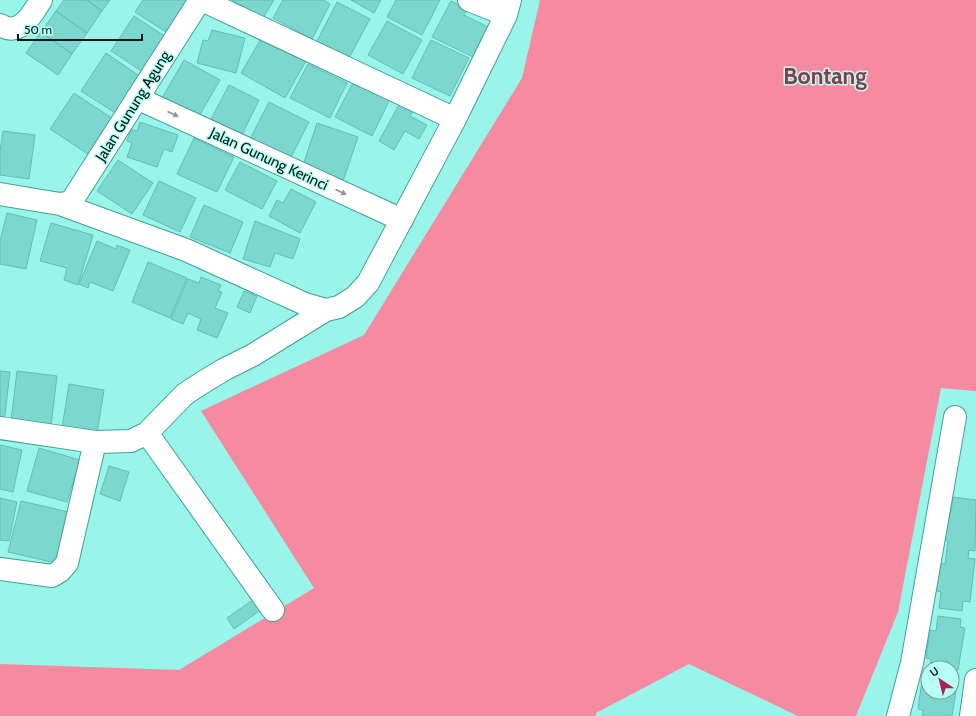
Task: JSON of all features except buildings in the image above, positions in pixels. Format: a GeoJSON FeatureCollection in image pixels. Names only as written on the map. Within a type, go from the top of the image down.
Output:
{"type":"FeatureCollection","features":[{"type":"Feature","properties":{"kind":"street"},"geometry":{"type":"LineString","coordinates":[[0,25],[6,29],[14,29],[28,22],[41,0]]}},
{"type":"Feature","properties":{"kind":"street"},"geometry":{"type":"LineString","coordinates":[[201,0],[455,119]]}},
{"type":"Feature","properties":{"kind":"street","name":"Jalan Gunung Agung"},"geometry":{"type":"LineString","coordinates":[[60,204],[68,203],[73,199],[201,0]]}},
{"type":"Feature","properties":{"kind":"street"},"geometry":{"type":"LineString","coordinates":[[0,428],[95,442],[131,440],[146,433],[181,398],[205,381],[225,369],[253,356],[326,310],[339,307],[355,297],[368,283],[402,220],[455,119],[508,7],[469,0]]}},
{"type":"Feature","properties":{"kind":"street","name":"Jalan Gunung Kerinci"},"geometry":{"type":"LineString","coordinates":[[137,98],[402,220]]}},
{"type":"Feature","properties":{"kind":"street"},"geometry":{"type":"LineString","coordinates":[[0,194],[60,204],[186,250],[305,304],[326,310]]}},
{"type":"Feature","properties":{"kind":"street"},"geometry":{"type":"LineString","coordinates":[[898,716],[912,663],[956,417]]}},
{"type":"Feature","properties":{"kind":"street"},"geometry":{"type":"LineString","coordinates":[[146,433],[272,610]]}},
{"type":"Feature","properties":{"kind":"street"},"geometry":{"type":"LineString","coordinates":[[0,569],[52,576],[60,571],[67,563],[95,442]]}},
{"type":"Feature","properties":{"kind":"street"},"geometry":{"type":"LineString","coordinates":[[971,716],[976,680]]}},
{"type":"Feature","properties":{"kind":"shaded area"},"geometry":{"type":"Polygon","coordinates":[[[540,0],[976,0],[976,391],[941,388],[898,612],[856,716],[798,716],[689,664],[596,713],[596,716],[0,716],[0,664],[179,670],[314,588],[201,411],[364,335],[522,78],[540,0]]]}},
{"type":"Feature","properties":{"kind":"district","name":"Bontang"},"geometry":{"type":"Point","coordinates":[825,76]}}]}
